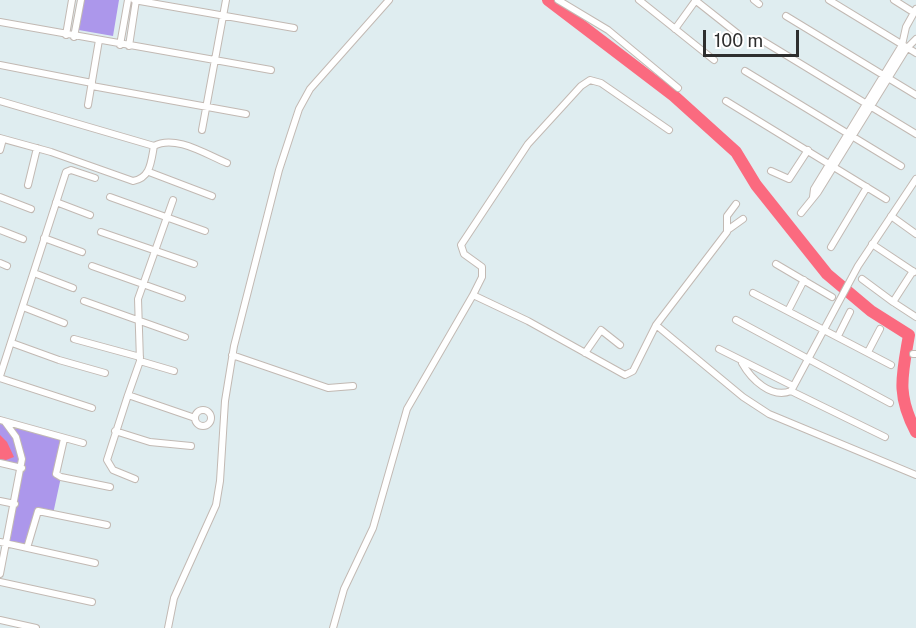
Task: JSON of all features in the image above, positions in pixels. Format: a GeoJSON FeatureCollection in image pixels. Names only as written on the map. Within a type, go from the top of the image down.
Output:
{"type":"FeatureCollection","features":[{"type":"Feature","properties":{"kind":"street"},"geometry":{"type":"LineString","coordinates":[[66,35],[72,0]]}},
{"type":"Feature","properties":{"kind":"street"},"geometry":{"type":"LineString","coordinates":[[74,36],[81,0]]}},
{"type":"Feature","properties":{"kind":"street"},"geometry":{"type":"LineString","coordinates":[[120,45],[128,0]]}},
{"type":"Feature","properties":{"kind":"street"},"geometry":{"type":"LineString","coordinates":[[129,46],[136,0],[294,28]]}},
{"type":"Feature","properties":{"kind":"street"},"geometry":{"type":"LineString","coordinates":[[202,130],[226,0]]}},
{"type":"Feature","properties":{"kind":"street"},"geometry":{"type":"LineString","coordinates":[[168,628],[174,598],[216,505],[232,355],[279,170],[302,102],[310,89],[389,0]]}},
{"type":"Feature","properties":{"kind":"street"},"geometry":{"type":"LineString","coordinates":[[558,0],[608,30],[678,88]]}},
{"type":"Feature","properties":{"kind":"street"},"geometry":{"type":"LineString","coordinates":[[639,0],[714,60]]}},
{"type":"Feature","properties":{"kind":"street"},"geometry":{"type":"LineString","coordinates":[[675,29],[695,0],[738,34]]}},
{"type":"Feature","properties":{"kind":"street"},"geometry":{"type":"LineString","coordinates":[[829,0],[916,53]]}},
{"type":"Feature","properties":{"kind":"street"},"geometry":{"type":"LineString","coordinates":[[801,213],[813,197],[814,189],[832,165],[904,46],[915,10],[894,0]]}},
{"type":"Feature","properties":{"kind":"street"},"geometry":{"type":"LineString","coordinates":[[786,16],[916,94]]}},
{"type":"Feature","properties":{"kind":"street"},"geometry":{"type":"LineString","coordinates":[[0,22],[271,70]]}},
{"type":"Feature","properties":{"kind":"street"},"geometry":{"type":"LineString","coordinates":[[904,46],[916,39]]}},
{"type":"Feature","properties":{"kind":"street"},"geometry":{"type":"LineString","coordinates":[[88,105],[99,40]]}},
{"type":"Feature","properties":{"kind":"street"},"geometry":{"type":"LineString","coordinates":[[763,41],[916,134]]}},
{"type":"Feature","properties":{"kind":"street"},"geometry":{"type":"LineString","coordinates":[[0,65],[246,114]]}},
{"type":"Feature","properties":{"kind":"street"},"geometry":{"type":"LineString","coordinates":[[745,71],[901,166]]}},
{"type":"Feature","properties":{"kind":"street"},"geometry":{"type":"LineString","coordinates":[[333,628],[344,589],[373,528],[408,409],[482,277],[482,267],[464,254],[461,245],[528,144],[581,86],[590,80],[601,83],[669,130]]}},
{"type":"Feature","properties":{"kind":"street"},"geometry":{"type":"LineString","coordinates":[[0,101],[154,146],[164,142],[187,147],[227,163]]}},
{"type":"Feature","properties":{"kind":"street"},"geometry":{"type":"LineString","coordinates":[[726,101],[886,198]]}},
{"type":"Feature","properties":{"kind":"street"},"geometry":{"type":"LineString","coordinates":[[0,150],[1,138],[134,181],[141,180],[148,172],[154,146]]}},
{"type":"Feature","properties":{"kind":"street"},"geometry":{"type":"LineString","coordinates":[[28,184],[37,148]]}},
{"type":"Feature","properties":{"kind":"street"},"geometry":{"type":"LineString","coordinates":[[771,171],[789,179],[808,150]]}},
{"type":"Feature","properties":{"kind":"street"},"geometry":{"type":"LineString","coordinates":[[92,408],[0,377],[68,170],[95,178]]}},
{"type":"Feature","properties":{"kind":"street"},"geometry":{"type":"LineString","coordinates":[[148,172],[212,196]]}},
{"type":"Feature","properties":{"kind":"street"},"geometry":{"type":"LineString","coordinates":[[742,362],[760,385],[782,393],[792,388],[851,278],[916,179]]}},
{"type":"Feature","properties":{"kind":"street"},"geometry":{"type":"LineString","coordinates":[[831,247],[867,187]]}},
{"type":"Feature","properties":{"kind":"street"},"geometry":{"type":"LineString","coordinates":[[909,189],[916,194]]}},
{"type":"Feature","properties":{"kind":"street"},"geometry":{"type":"LineString","coordinates":[[0,197],[31,209]]}},
{"type":"Feature","properties":{"kind":"street"},"geometry":{"type":"LineString","coordinates":[[110,197],[205,231]]}},
{"type":"Feature","properties":{"kind":"street"},"geometry":{"type":"LineString","coordinates":[[135,479],[113,470],[107,460],[140,359],[138,299],[173,200]]}},
{"type":"Feature","properties":{"kind":"street"},"geometry":{"type":"LineString","coordinates":[[56,202],[90,215]]}},
{"type":"Feature","properties":{"kind":"street"},"geometry":{"type":"LineString","coordinates":[[729,230],[727,216],[736,204]]}},
{"type":"Feature","properties":{"kind":"street"},"geometry":{"type":"LineString","coordinates":[[891,216],[916,234]]}},
{"type":"Feature","properties":{"kind":"street"},"geometry":{"type":"LineString","coordinates":[[473,295],[528,321],[619,373],[629,374],[656,325],[729,230],[742,219]]}},
{"type":"Feature","properties":{"kind":"street"},"geometry":{"type":"LineString","coordinates":[[0,230],[23,239]]}},
{"type":"Feature","properties":{"kind":"street"},"geometry":{"type":"LineString","coordinates":[[101,232],[194,264]]}},
{"type":"Feature","properties":{"kind":"street"},"geometry":{"type":"LineString","coordinates":[[44,238],[82,252]]}},
{"type":"Feature","properties":{"kind":"street"},"geometry":{"type":"LineString","coordinates":[[872,244],[914,272],[893,302]]}},
{"type":"Feature","properties":{"kind":"street"},"geometry":{"type":"LineString","coordinates":[[776,264],[832,297]]}},
{"type":"Feature","properties":{"kind":"street"},"geometry":{"type":"LineString","coordinates":[[92,266],[182,298]]}},
{"type":"Feature","properties":{"kind":"street"},"geometry":{"type":"LineString","coordinates":[[34,273],[72,288]]}},
{"type":"Feature","properties":{"kind":"street"},"geometry":{"type":"LineString","coordinates":[[862,279],[916,317]]}},
{"type":"Feature","properties":{"kind":"street"},"geometry":{"type":"LineString","coordinates":[[788,311],[804,280]]}},
{"type":"Feature","properties":{"kind":"street"},"geometry":{"type":"LineString","coordinates":[[753,293],[891,365]]}},
{"type":"Feature","properties":{"kind":"street"},"geometry":{"type":"LineString","coordinates":[[84,301],[185,337]]}},
{"type":"Feature","properties":{"kind":"street"},"geometry":{"type":"LineString","coordinates":[[23,307],[64,323]]}},
{"type":"Feature","properties":{"kind":"street"},"geometry":{"type":"LineString","coordinates":[[838,336],[850,312]]}},
{"type":"Feature","properties":{"kind":"street"},"geometry":{"type":"LineString","coordinates":[[736,320],[890,404]]}},
{"type":"Feature","properties":{"kind":"street"},"geometry":{"type":"LineString","coordinates":[[656,325],[743,398],[768,414],[916,475]]}},
{"type":"Feature","properties":{"kind":"street"},"geometry":{"type":"LineString","coordinates":[[868,352],[880,328]]}},
{"type":"Feature","properties":{"kind":"street"},"geometry":{"type":"LineString","coordinates":[[585,353],[601,330],[620,345]]}},
{"type":"Feature","properties":{"kind":"street"},"geometry":{"type":"LineString","coordinates":[[74,339],[174,371]]}},
{"type":"Feature","properties":{"kind":"street"},"geometry":{"type":"LineString","coordinates":[[12,343],[58,360],[105,373]]}},
{"type":"Feature","properties":{"kind":"street"},"geometry":{"type":"LineString","coordinates":[[719,349],[885,437]]}},
{"type":"Feature","properties":{"kind":"street"},"geometry":{"type":"LineString","coordinates":[[232,355],[328,388],[353,386]]}},
{"type":"Feature","properties":{"kind":"street"},"geometry":{"type":"LineString","coordinates":[[128,395],[195,418],[203,426],[211,419],[224,421]]}},
{"type":"Feature","properties":{"kind":"street"},"geometry":{"type":"LineString","coordinates":[[195,418],[204,411],[208,412],[211,419]]}},
{"type":"Feature","properties":{"kind":"street"},"geometry":{"type":"LineString","coordinates":[[2,421],[83,443]]}},
{"type":"Feature","properties":{"kind":"street"},"geometry":{"type":"LineString","coordinates":[[0,574],[3,542],[15,504],[22,468],[22,452],[2,421]]}},
{"type":"Feature","properties":{"kind":"street"},"geometry":{"type":"LineString","coordinates":[[115,431],[150,442],[191,446]]}},
{"type":"Feature","properties":{"kind":"street"},"geometry":{"type":"LineString","coordinates":[[64,439],[56,474],[110,487]]}},
{"type":"Feature","properties":{"kind":"street"},"geometry":{"type":"LineString","coordinates":[[0,463],[22,468]]}},
{"type":"Feature","properties":{"kind":"street"},"geometry":{"type":"LineString","coordinates":[[0,501],[15,504]]}},
{"type":"Feature","properties":{"kind":"street"},"geometry":{"type":"LineString","coordinates":[[27,548],[38,511],[107,525]]}},
{"type":"Feature","properties":{"kind":"street"},"geometry":{"type":"LineString","coordinates":[[3,542],[95,563]]}},
{"type":"Feature","properties":{"kind":"street"},"geometry":{"type":"LineString","coordinates":[[0,582],[92,602]]}},
{"type":"Feature","properties":{"kind":"street"},"geometry":{"type":"LineString","coordinates":[[0,620],[36,628]]}},
{"type":"Feature","properties":{"kind":"shaded area"},"geometry":{"type":"Polygon","coordinates":[[[78,0],[119,0],[113,36],[73,29],[78,0]]]}},
{"type":"Feature","properties":{"kind":"shaded area"},"geometry":{"type":"Polygon","coordinates":[[[0,420],[64,439],[55,476],[61,477],[53,514],[37,511],[31,549],[6,543],[22,468],[0,463],[0,420]]]}},
{"type":"Feature","properties":{"kind":"shaded area"},"geometry":{"type":"Polygon","coordinates":[[[0,435],[7,442],[14,457],[6,460],[0,459],[0,435]]]}},
{"type":"Feature","properties":{"kind":"waterway"},"geometry":{"type":"LineString","coordinates":[[548,0],[674,96],[736,152],[756,185],[827,274],[871,311],[909,335],[902,385],[905,407],[916,432]]}}]}
